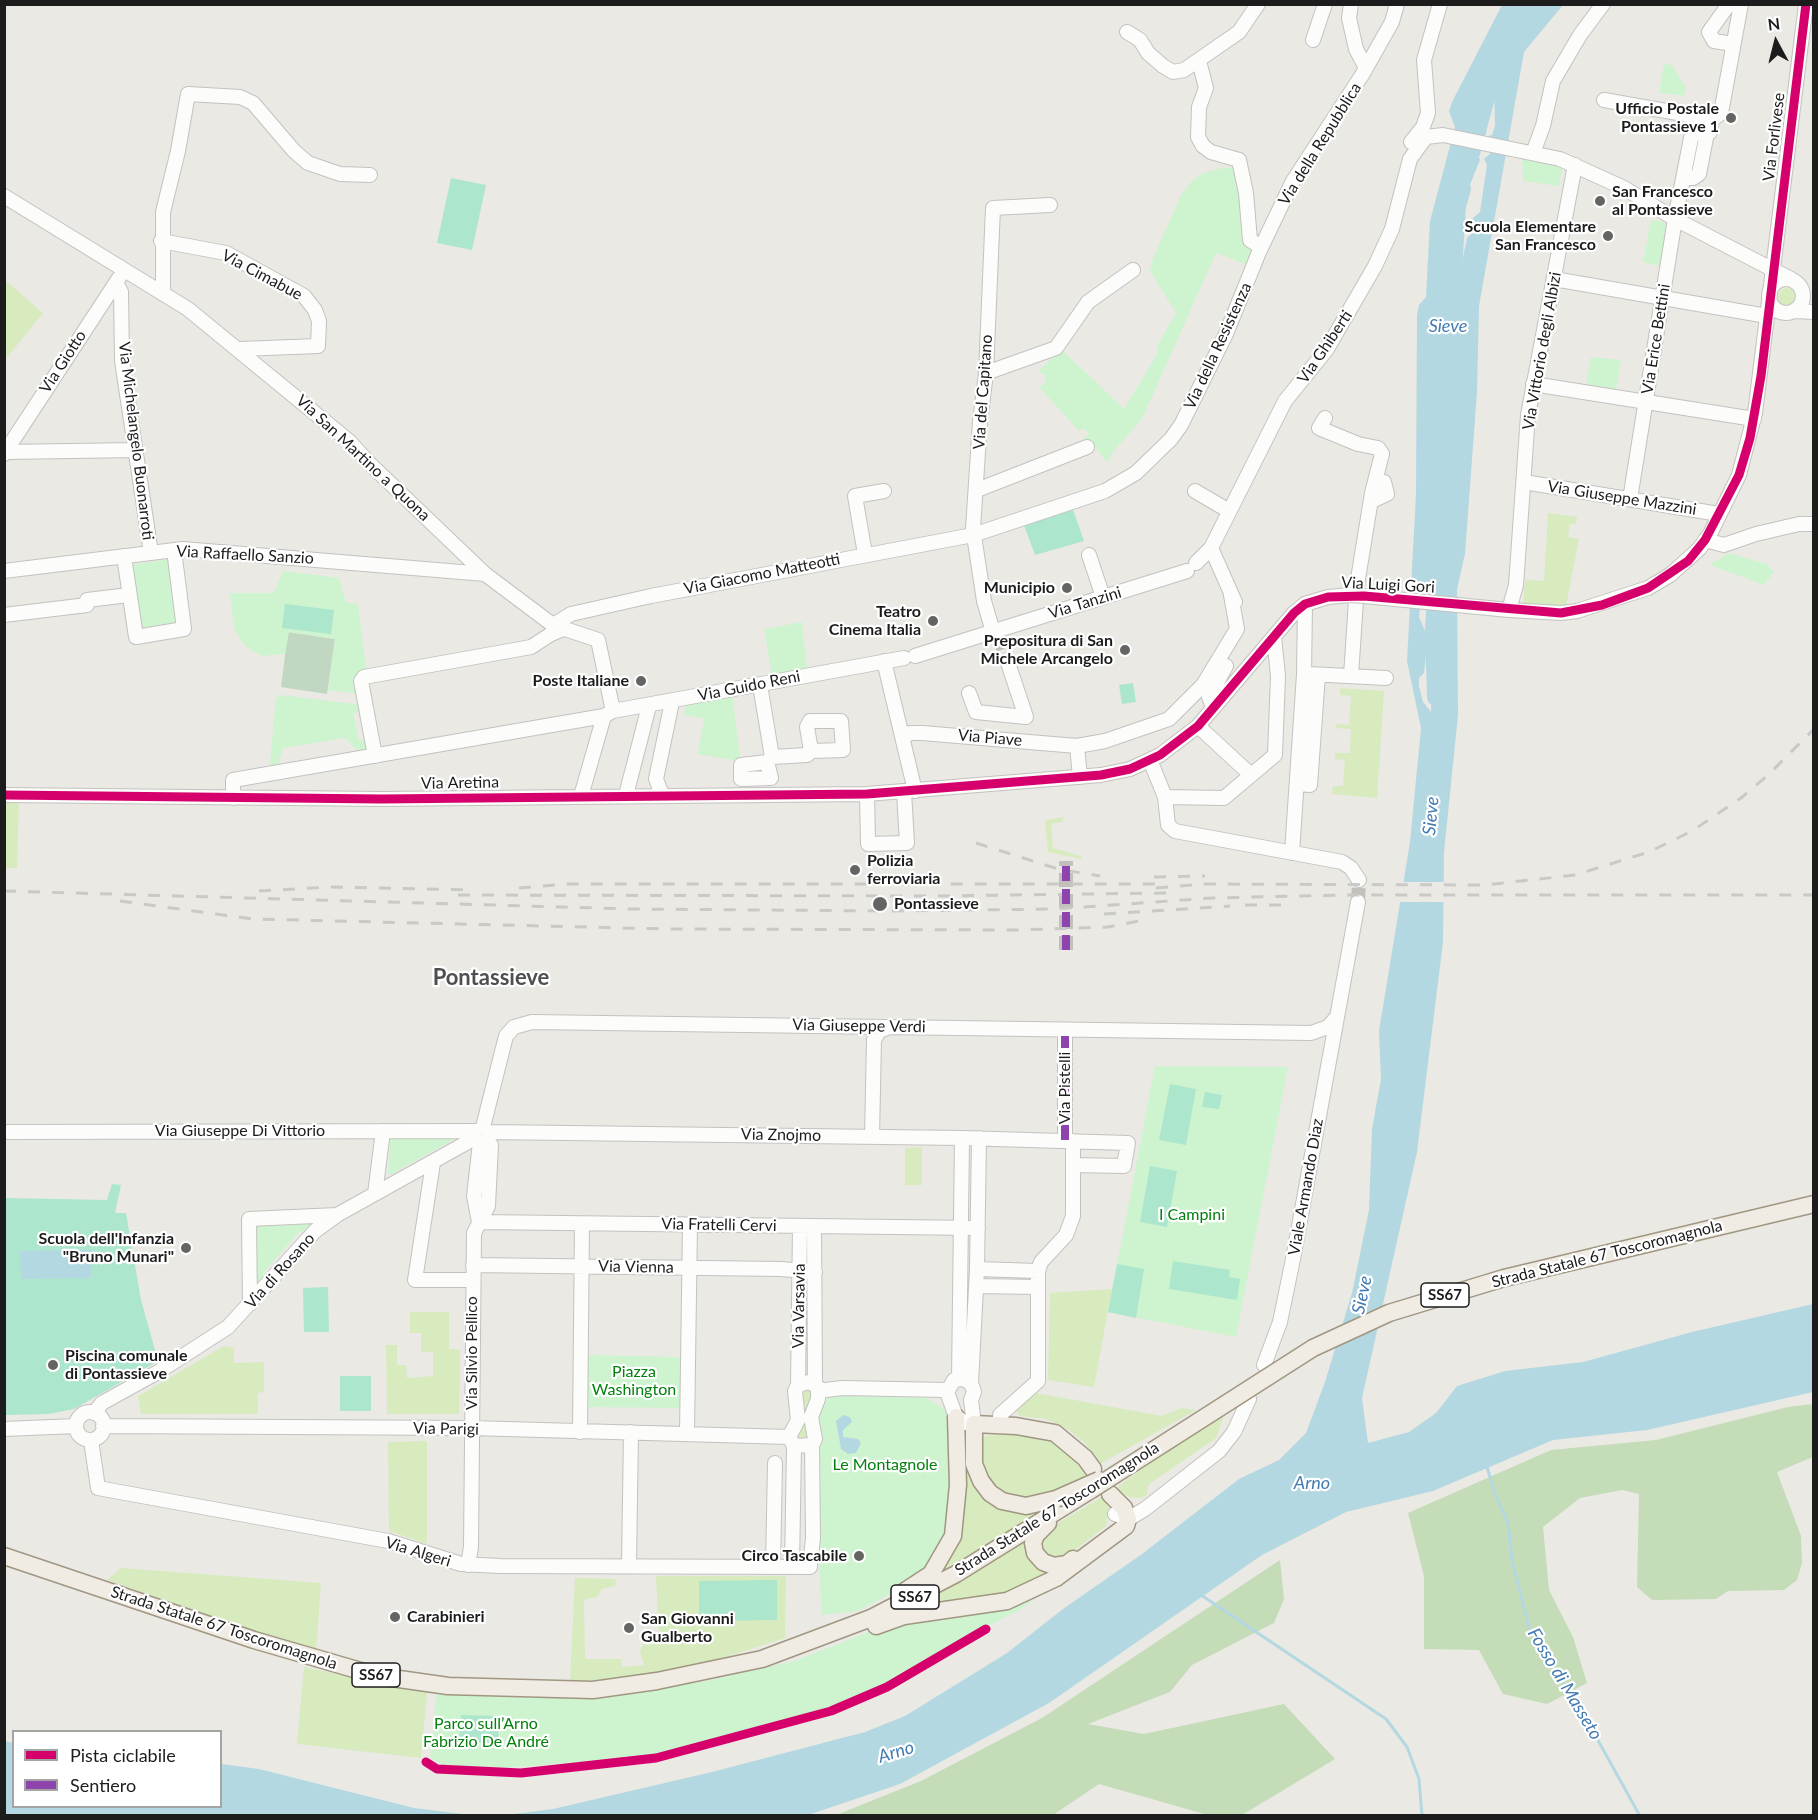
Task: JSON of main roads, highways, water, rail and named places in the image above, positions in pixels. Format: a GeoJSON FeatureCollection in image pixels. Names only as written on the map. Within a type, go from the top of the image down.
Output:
{"type":"FeatureCollection","features":[{"type":"Feature","properties":{"kind":"main road","name":"Strada Statale 67 Toscoromagnola"},"geometry":{"type":"LineString","coordinates":[[4,1556],[315,1659],[378,1676],[528,1690],[593,1690],[657,1681],[762,1659],[809,1643],[914,1598],[1015,1538],[1059,1504],[1113,1474],[1313,1348],[1389,1313],[1504,1278],[1814,1204]]}},
{"type":"Feature","properties":{"kind":"main road"},"geometry":{"type":"LineString","coordinates":[[809,1643],[825,1630],[875,1608],[915,1586],[939,1563],[953,1536],[956,1512],[952,1403]]}},
{"type":"Feature","properties":{"kind":"main road"},"geometry":{"type":"LineString","coordinates":[[1059,1504],[1026,1506],[1002,1501],[990,1493],[981,1481],[974,1464],[974,1424],[1000,1425],[1055,1433],[1093,1469]]}},
{"type":"Feature","properties":{"kind":"main road"},"geometry":{"type":"LineString","coordinates":[[762,1659],[781,1658],[904,1616],[1007,1601],[1029,1593],[1069,1570],[1121,1532],[1122,1516],[1108,1532],[1067,1564],[1054,1566],[1043,1562],[1035,1553],[1033,1543],[1036,1535],[1059,1504]]}},
{"type":"Feature","properties":{"kind":"water","name":"Arno"},"geometry":{"type":"Polygon","coordinates":[[[1502,5],[1563,5],[1524,52],[1479,306],[1477,392],[1465,554],[1457,589],[1458,715],[1444,852],[1443,942],[1417,1152],[1362,1398],[1368,1443],[1409,1432],[1436,1413],[1457,1386],[1505,1371],[1583,1362],[1692,1332],[1813,1304],[1813,1392],[1647,1430],[1553,1440],[1433,1491],[1346,1512],[1262,1555],[1049,1703],[900,1784],[808,1815],[498,1816],[553,1809],[712,1772],[865,1732],[905,1716],[1007,1653],[1239,1479],[1279,1460],[1306,1433],[1325,1382],[1352,1293],[1369,1210],[1372,1129],[1381,1079],[1379,1031],[1410,842],[1421,728],[1407,661],[1416,494],[1417,315],[1419,305],[1426,297],[1430,221],[1455,127],[1449,111],[1502,5]],[[1494,89],[1482,94],[1470,124],[1471,131],[1475,133],[1483,129],[1487,133],[1474,143],[1480,160],[1461,207],[1456,212],[1446,251],[1445,270],[1450,295],[1456,291],[1473,218],[1480,212],[1487,165],[1484,159],[1495,149],[1488,136],[1492,135],[1495,126],[1494,89]],[[1433,575],[1421,595],[1419,617],[1428,638],[1424,673],[1419,678],[1419,686],[1423,702],[1431,712],[1432,677],[1436,672],[1435,657],[1442,637],[1436,620],[1433,595],[1437,591],[1433,575]]]}},
{"type":"Feature","properties":{"kind":"water"},"geometry":{"type":"Polygon","coordinates":[[[91,1250],[91,1278],[21,1279],[20,1251],[91,1250]]]}},
{"type":"Feature","properties":{"kind":"water"},"geometry":{"type":"Polygon","coordinates":[[[843,1415],[850,1417],[852,1422],[843,1430],[843,1437],[858,1439],[861,1443],[856,1453],[848,1454],[841,1449],[836,1421],[843,1415]]]}},
{"type":"Feature","properties":{"kind":"water"},"geometry":{"type":"Polygon","coordinates":[[[5,1741],[12,1743],[12,1808],[222,1808],[222,1764],[259,1769],[414,1808],[471,1815],[5,1815],[5,1741]]]}},
{"type":"Feature","properties":{"kind":"waterway","name":"Sieve"},"geometry":{"type":"LineString","coordinates":[[1471,153],[1487,94],[1500,69]]}},
{"type":"Feature","properties":{"kind":"waterway","name":"Sieve"},"geometry":{"type":"LineString","coordinates":[[1450,319],[1457,206],[1462,189]]}},
{"type":"Feature","properties":{"kind":"waterway","name":"Sieve"},"geometry":{"type":"LineString","coordinates":[[1436,697],[1434,628],[1438,566]]}},
{"type":"Feature","properties":{"kind":"waterway","name":"Fosso di Masseto"},"geometry":{"type":"LineString","coordinates":[[1487,1467],[1495,1494],[1508,1523],[1512,1560],[1529,1628],[1575,1699],[1640,1816]]}},
{"type":"Feature","properties":{"kind":"waterway"},"geometry":{"type":"LineString","coordinates":[[1201,1595],[1386,1719],[1407,1747],[1419,1779],[1422,1816]]}},
{"type":"Feature","properties":{"kind":"tunnel"},"geometry":{"type":"LineString","coordinates":[[999,636],[1007,660]]}},
{"type":"Feature","properties":{"kind":"tunnel"},"geometry":{"type":"LineString","coordinates":[[1066,861],[1066,950]]}},
{"type":"Feature","properties":{"kind":"tunnel"},"geometry":{"type":"LineString","coordinates":[[1358,902],[1359,880]]}},
{"type":"Feature","properties":{"kind":"railway"},"geometry":{"type":"LineString","coordinates":[[1156,888],[1203,884],[1485,885],[1575,875],[1649,852],[1692,831],[1741,798],[1767,776],[1814,729]]}},
{"type":"Feature","properties":{"kind":"railway"},"geometry":{"type":"LineString","coordinates":[[976,843],[1058,869],[1100,876]]}},
{"type":"Feature","properties":{"kind":"railway"},"geometry":{"type":"LineString","coordinates":[[1154,877],[1205,876]]}},
{"type":"Feature","properties":{"kind":"railway"},"geometry":{"type":"LineString","coordinates":[[519,888],[566,884],[1164,884]]}},
{"type":"Feature","properties":{"kind":"railway"},"geometry":{"type":"LineString","coordinates":[[259,891],[330,887],[469,890]]}},
{"type":"Feature","properties":{"kind":"railway"},"geometry":{"type":"LineString","coordinates":[[4,891],[632,909],[890,911],[1055,909],[1212,898],[1345,895],[1814,895]]}},
{"type":"Feature","properties":{"kind":"railway"},"geometry":{"type":"LineString","coordinates":[[458,895],[935,896],[1166,893]]}},
{"type":"Feature","properties":{"kind":"railway"},"geometry":{"type":"LineString","coordinates":[[120,901],[253,919],[667,929],[1018,930],[1108,927],[1149,919]]}},
{"type":"Feature","properties":{"kind":"railway"},"geometry":{"type":"LineString","coordinates":[[1245,905],[1287,905]]}},
{"type":"Feature","properties":{"kind":"railway"},"geometry":{"type":"LineString","coordinates":[[1104,914],[1230,906]]}},
{"type":"Feature","properties":{"kind":"place","name":"Ufficio Postale Pontassieve 1"},"geometry":{"type":"Point","coordinates":[1731,118]}},
{"type":"Feature","properties":{"kind":"place","name":"San Francesco al Pontassieve"},"geometry":{"type":"Point","coordinates":[1600,201]}},
{"type":"Feature","properties":{"kind":"place","name":"Scuola Elementare San Francesco"},"geometry":{"type":"Point","coordinates":[1608,236]}},
{"type":"Feature","properties":{"kind":"place","name":"Municipio"},"geometry":{"type":"Point","coordinates":[1067,588]}},
{"type":"Feature","properties":{"kind":"place","name":"Teatro Cinema Italia"},"geometry":{"type":"Point","coordinates":[933,621]}},
{"type":"Feature","properties":{"kind":"place","name":"Prepositura di San Michele Arcangelo"},"geometry":{"type":"Point","coordinates":[1125,650]}},
{"type":"Feature","properties":{"kind":"place","name":"Poste Italiane"},"geometry":{"type":"Point","coordinates":[641,681]}},
{"type":"Feature","properties":{"kind":"place","name":"Polizia ferroviaria"},"geometry":{"type":"Point","coordinates":[855,870]}},
{"type":"Feature","properties":{"kind":"place","name":"Pontassieve"},"geometry":{"type":"Point","coordinates":[880,904]}},
{"type":"Feature","properties":{"kind":"place","name":"Scuola dell'Infanzia \"Bruno Munari\""},"geometry":{"type":"Point","coordinates":[186,1248]}},
{"type":"Feature","properties":{"kind":"place","name":"Piscina comunale di Pontassieve"},"geometry":{"type":"Point","coordinates":[53,1365]}},
{"type":"Feature","properties":{"kind":"place","name":"Circo Tascabile"},"geometry":{"type":"Point","coordinates":[859,1556]}},
{"type":"Feature","properties":{"kind":"place","name":"Carabinieri"},"geometry":{"type":"Point","coordinates":[395,1617]}},
{"type":"Feature","properties":{"kind":"place","name":"San Giovanni Gualberto"},"geometry":{"type":"Point","coordinates":[629,1628]}},
{"type":"Feature","properties":{"kind":"district","name":"Pontassieve"},"geometry":{"type":"Point","coordinates":[491,978]}},
{"type":"Feature","properties":{"kind":"park label","name":"I Campini"},"geometry":{"type":"Point","coordinates":[1192,1215]}},
{"type":"Feature","properties":{"kind":"park label","name":"Piazza Washington"},"geometry":{"type":"Point","coordinates":[634,1381]}},
{"type":"Feature","properties":{"kind":"park label","name":"Le Montagnole"},"geometry":{"type":"Point","coordinates":[885,1465]}},
{"type":"Feature","properties":{"kind":"park label","name":"Parco sull’Arno Fabrizio De André"},"geometry":{"type":"Point","coordinates":[486,1733]}}]}
